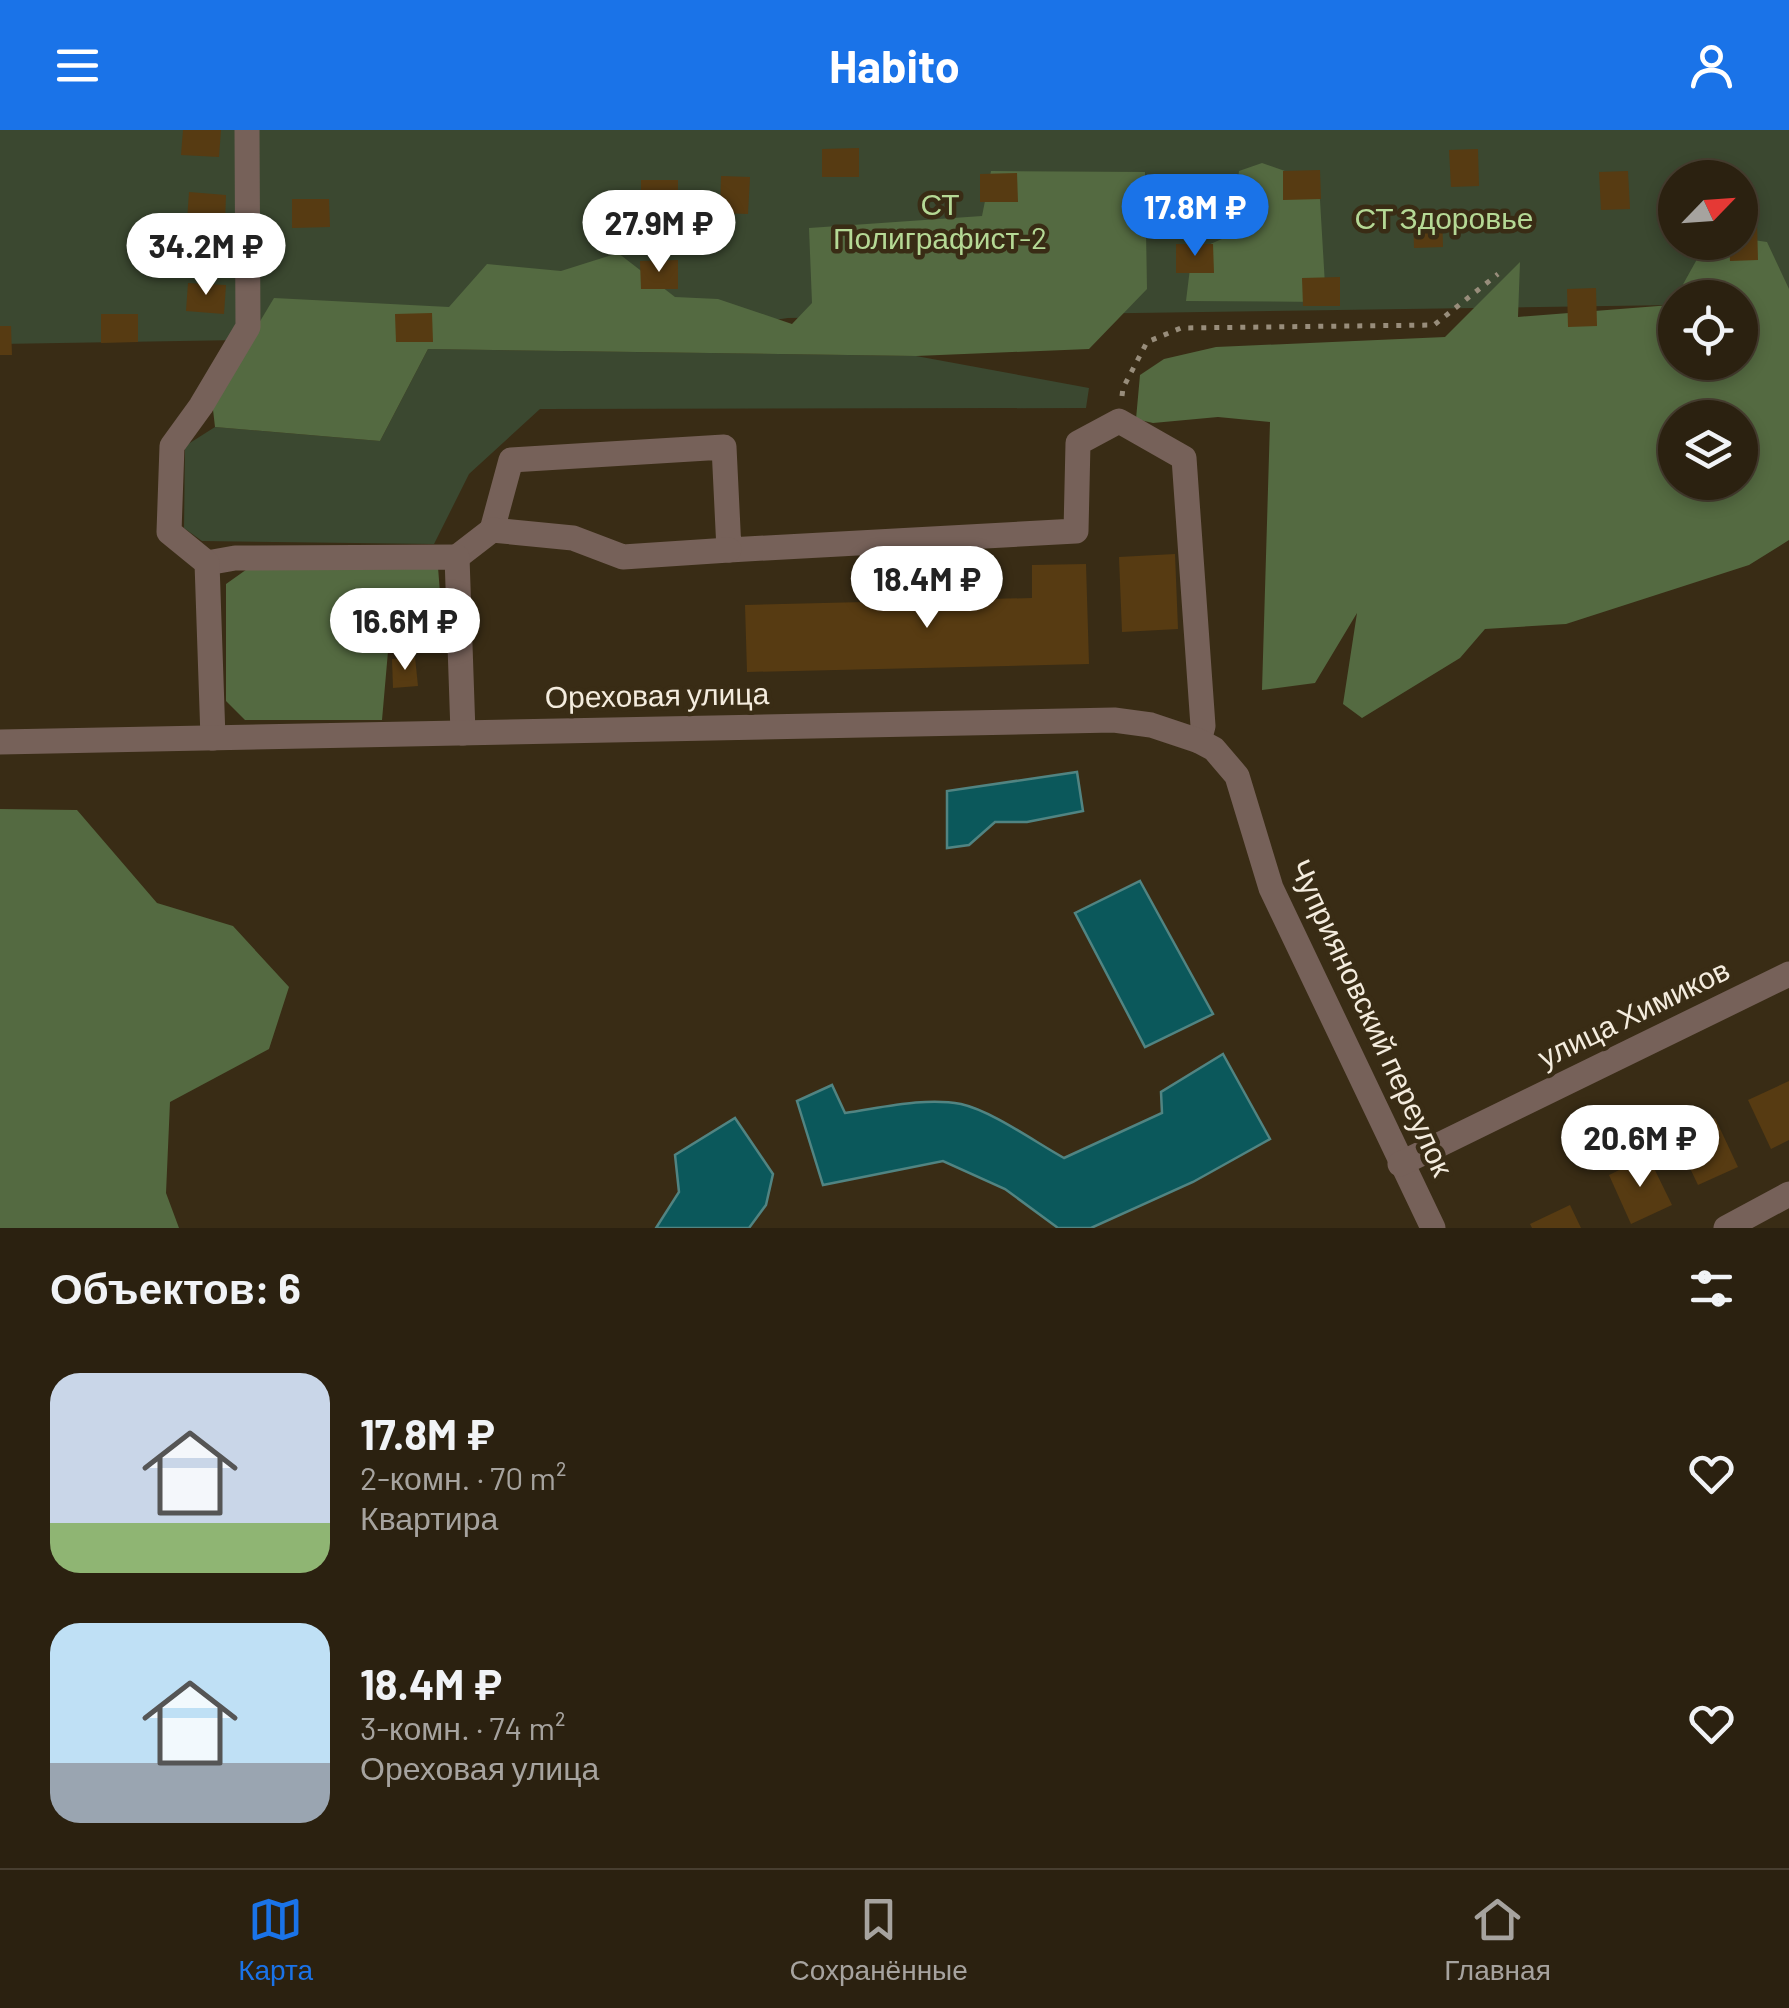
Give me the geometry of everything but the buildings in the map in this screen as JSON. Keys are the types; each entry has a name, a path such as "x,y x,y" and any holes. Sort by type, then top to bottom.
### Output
{"street":[{"path":"247,130 248,327 172,446 169,532 207,563 254,558 457,556 492,530 512,460 724,447 729,550"},
{"path":"492,530 573,538 624,557 1076,531 1078,442 1118,421 1184,458 1203,726 1199,741"},
{"path":"457,556 463,733"},
{"path":"207,563 213,738"},
{"name":"Ореховая улица","path":"0,742 1114,720 1151,724 1199,741 1214,749 1237,776"},
{"name":"Чуприяновский переулок","path":"1237,776 1270,888 1433,1228"},
{"name":"улица Химиков","path":"1400,1164 1789,974"},
{"path":"1726,1228 1789,1194"}],"path":[{"path":"1118,421 1123,388 1147,342 1182,328 1434,325 1498,274"}],"green space":[{"path":"0,130 1789,130 1789,305 1758,301 1758,280 1658,280 1658,305 788,318 681,333 0,344"},
{"path":"1262,163 1319,183 1326,302 1186,301 1192,252 1231,235 1239,171"},
{"name":"СТ Полиграфист-2","path":"991,171 1145,172 1147,289 1089,349 916,356 428,349 380,441 215,427 212,401 274,298 449,307 487,264 561,271 618,253 675,297 718,299 792,324 812,303 809,228 982,216"},
{"path":"1758,241 1767,242 1789,289 1789,540 1749,565 1566,624 1485,629 1460,658 1362,718 1343,704 1357,613 1315,683 1262,690 1270,422 1218,417 1153,423 1136,419 1140,375 1164,359 1216,347 1445,337 1520,262 1518,317 1658,306 1658,380 1758,380 1758,280 1685,280 1697,260 1758,260"},
{"path":"428,349 916,356 1089,388 1086,408 540,409 469,474 434,544 202,541 184,528 185,446 215,427 380,441"},
{"path":"250,567 438,567 443,632 389,640 382,720 245,720 226,701 226,584"},
{"path":"0,809 77,810 157,903 233,926 289,987 269,1049 170,1102 166,1193 179,1228 0,1228"}],"water":[{"path":"1077,772 1083,811 1027,822 995,822 969,845 947,848 947,791"},
{"path":"1140,881 1213,1014 1145,1047 1075,913"},
{"path":"1223,1054 1270,1139 1193,1182 1091,1228 1058,1228 1005,1189 943,1161 823,1185 797,1101 832,1085 845,1113 918,1102 961,1104 1000,1120 1064,1158 1162,1113 1161,1092"},
{"path":"735,1118 773,1174 766,1205 749,1228 656,1228 679,1192 675,1155"}],"park label":[{"name":"СТ Здоровье","path":"1444,219"}]}
